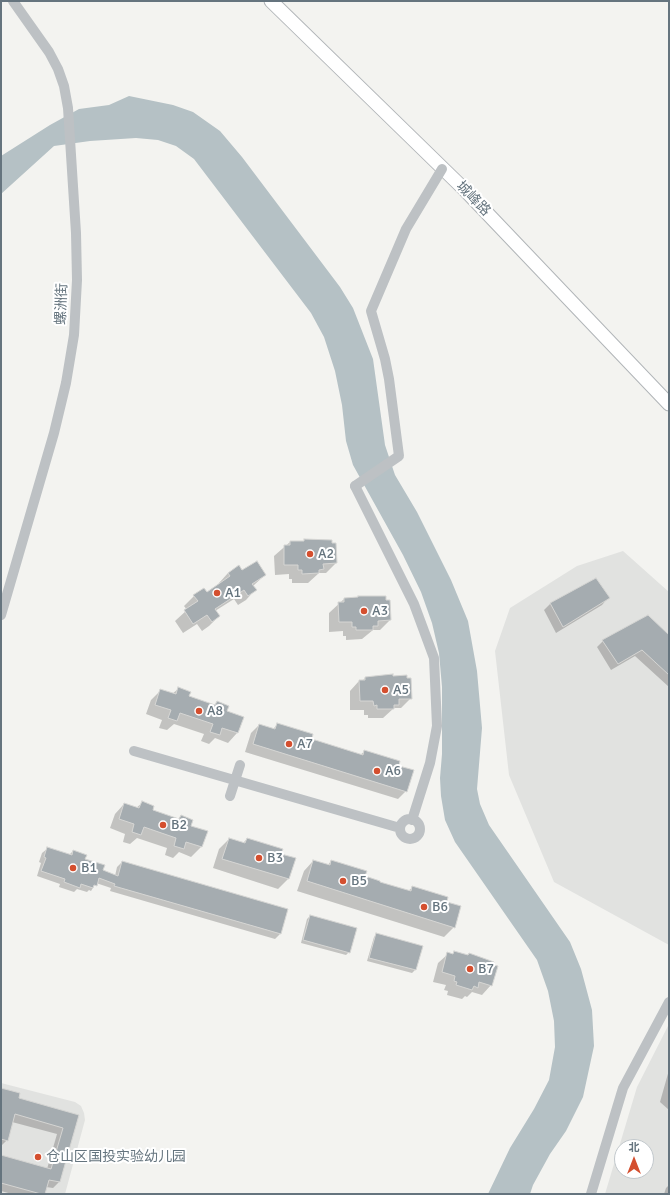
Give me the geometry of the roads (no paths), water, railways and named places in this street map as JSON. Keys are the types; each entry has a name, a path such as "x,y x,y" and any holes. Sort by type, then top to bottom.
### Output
{"main road":[{"name":"城峰路","path":"271,1 465,190 669,404"}],"street":[{"name":"螺洲街","path":"1,615 54,433 71,360 77,280 76,233 68,108 64,86 54,61 13,1"},
{"path":"412,820 430,763 437,726 434,658 414,604 355,486 399,456 389,378 371,311 406,229 442,169"},
{"path":"134,751 400,828"},
{"path":"230,796 240,765"},
{"path":"409,819 412,820 420,826 420,833 416,838 409,840 403,837 400,828 403,822 409,819"},
{"path":"590,1194 623,1088 669,1002"}],"place":[{"name":"A2","path":"310,554"},
{"name":"A1","path":"217,593"},
{"name":"A3","path":"364,611"},
{"name":"A5","path":"385,690"},
{"name":"A8","path":"199,711"},
{"name":"A7","path":"289,744"},
{"name":"A6","path":"377,771"},
{"name":"B2","path":"163,825"},
{"name":"B3","path":"259,858"},
{"name":"B1","path":"73,868"},
{"name":"B5","path":"343,881"},
{"name":"B6","path":"424,907"},
{"name":"B7","path":"470,969"},
{"name":"仓山区国投实验幼儿园","path":"38,1157"}]}
